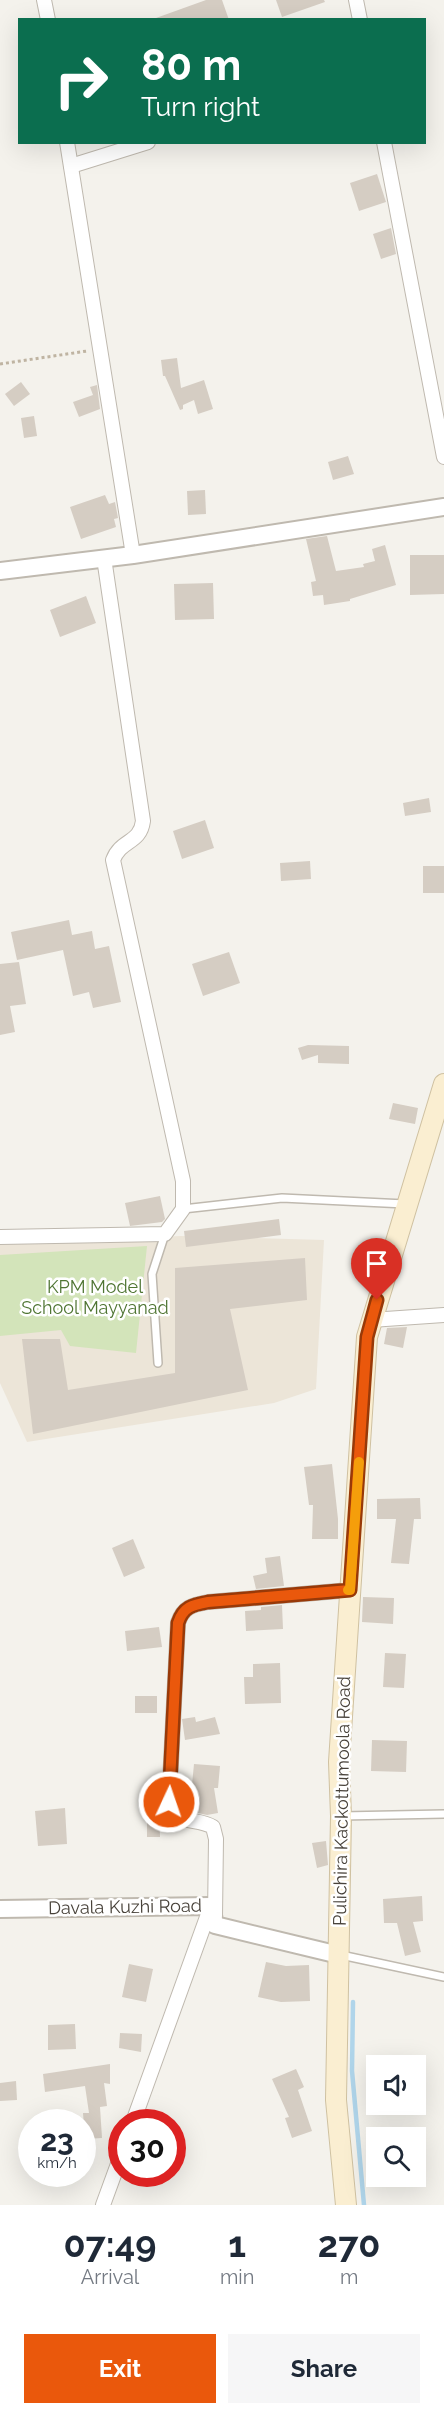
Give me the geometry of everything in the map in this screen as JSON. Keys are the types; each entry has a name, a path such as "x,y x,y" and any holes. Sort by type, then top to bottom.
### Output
{"main road":[{"name":"Pulichira Kackottumoola Road","path":"346,2205 336,2100 341,1816 339,1762 367,1337 444,1084"}],"street":[{"path":"44,0 48,18"},
{"path":"356,0 360,18"},
{"path":"67,144 133,555"},
{"path":"71,166 142,144"},
{"path":"384,144 444,457"},
{"path":"0,571 133,555 444,507"},
{"path":"0,1237 165,1234 183,1209 183,1181 113,860 118,848 142,830 143,821 104,558"},
{"path":"371,1320 444,1315"},
{"path":"215,1924 216,1839 213,1827 206,1823 180,1819 171,1813 169,1802 178,1623 182,1611 192,1605 208,1602 350,1590"},
{"path":"138,2109 211,1906"},
{"name":"Davala Kuzhi Road","path":"0,1909 211,1906 215,1924 339,1955"},
{"path":"103,2205 110,2187"}],"lane":[{"path":"183,1209 282,1198 408,1204"},
{"path":"158,1363 152,1275 165,1234"},
{"path":"341,1816 444,1814"},
{"path":"339,1955 444,1977"}],"path":[{"path":"0,364 100,350"}],"shaded area":[{"name":"KPM Model School Mayyanad","path":"181,1236 324,1240 316,1389 274,1403 27,1442 0,1383 0,1244"}],"green space":[{"name":"KPM Model School Mayyanad","path":"147,1246 136,1353 70,1346 61,1330 0,1336 0,1255"}],"building":[{"path":"206,0 222,0 228,18 156,18"},
{"path":"276,0 324,0 325,2 282,17"},
{"path":"377,174 386,202 359,211 350,183"},
{"path":"391,228 396,254 381,259 373,234"},
{"path":"177,358 181,388 204,380 213,409 198,414 194,400 183,405 183,409 180,410 163,376 161,360"},
{"path":"21,382 30,394 14,406 5,394"},
{"path":"97,385 100,409 79,417 73,402 93,395 90,387"},
{"path":"34,416 37,436 24,438 21,418"},
{"path":"348,456 354,474 333,480 328,462"},
{"path":"205,490 206,514 188,515 187,491"},
{"path":"105,495 109,504 115,502 118,518 114,519 116,527 81,539 70,507"},
{"path":"327,536 336,571 364,567 363,564 375,561 372,549 385,545 396,585 350,599 350,601 324,605 323,595 313,596 311,582 316,581 306,539"},
{"path":"410,555 444,555 444,594 410,595"},
{"path":"213,583 214,619 175,620 174,584"},
{"path":"86,596 96,623 60,637 50,610"},
{"path":"429,798 431,812 405,816 403,803"},
{"path":"205,820 214,848 182,859 173,831"},
{"path":"310,861 311,879 281,881 280,863"},
{"path":"423,866 444,866 444,893 423,893"},
{"path":"69,920 72,935 92,931 95,949 109,946 121,1002 93,1008 89,992 73,996 63,950 17,960 11,932"},
{"path":"229,952 240,983 203,996 192,964"},
{"path":"19,962 26,1004 10,1006 15,1032 0,1035 0,964"},
{"path":"308,1045 349,1046 349,1064 318,1063 318,1055 302,1060 298,1048"},
{"path":"393,1103 418,1108 415,1124 389,1119"},
{"path":"160,1196 165,1219 162,1222 130,1226 125,1203"},
{"path":"279,1219 281,1235 186,1247 184,1231"},
{"name":"KPM Model School Mayyanad","path":"305,1258 307,1300 230,1309 248,1390 33,1434 22,1339 60,1339 68,1390 175,1373 175,1268"},
{"path":"407,1327 403,1348 384,1344 387,1328"},
{"path":"332,1464 338,1539 312,1539 313,1505 309,1505 304,1467"},
{"path":"420,1498 421,1519 414,1519 409,1564 391,1563 396,1519 377,1519 377,1499"},
{"path":"133,1539 145,1568 124,1577 112,1548"},
{"path":"280,1556 284,1586 256,1589 253,1576 267,1573 265,1558"},
{"path":"363,1597 394,1598 393,1624 362,1622"},
{"path":"282,1605 283,1629 246,1631 245,1611"},
{"path":"159,1627 162,1647 127,1651 125,1631"},
{"path":"385,1653 406,1654 404,1688 383,1687"},
{"path":"280,1663 281,1703 245,1704 244,1677 253,1677 253,1664"},
{"path":"135,1696 157,1696 157,1713 135,1713"},
{"path":"195,1717 196,1722 215,1717 220,1734 185,1740 182,1719"},
{"path":"372,1740 407,1741 406,1772 371,1771"},
{"path":"194,1764 220,1766 218,1788 214,1788 218,1813 207,1815 190,1811 187,1796 191,1795"},
{"path":"65,1808 67,1844 38,1846 35,1811"},
{"path":"147,1811 159,1811 160,1837 147,1837"},
{"path":"326,1841 328,1865 317,1868 312,1843"},
{"path":"422,1896 423,1921 413,1922 421,1952 405,1956 397,1923 384,1923 383,1899"},
{"path":"266,1962 286,1966 309,1965 310,2001 281,2002 258,1997"},
{"path":"129,1964 153,1969 146,2002 122,1997"},
{"path":"75,2024 76,2049 48,2050 48,2025"},
{"path":"120,2033 142,2034 141,2052 119,2048"},
{"path":"110,2064 110,2084 104,2083 107,2106 100,2107 102,2138 96,2138 96,2109 88,2109 85,2086 45,2092 43,2074"},
{"path":"296,2069 304,2087 298,2090 312,2131 292,2138 285,2118 289,2117 272,2079"},
{"path":"16,2081 17,2100 0,2101 0,2083"}],"waterway":[{"path":"353,2002 352,2071 364,2205"}],"slow traffic":[{"path":"348,1590 350,1590 359,1462"}],"route":[{"path":"169,1802 178,1623 182,1611 192,1605 208,1602 350,1590 367,1337 377,1300"}]}
